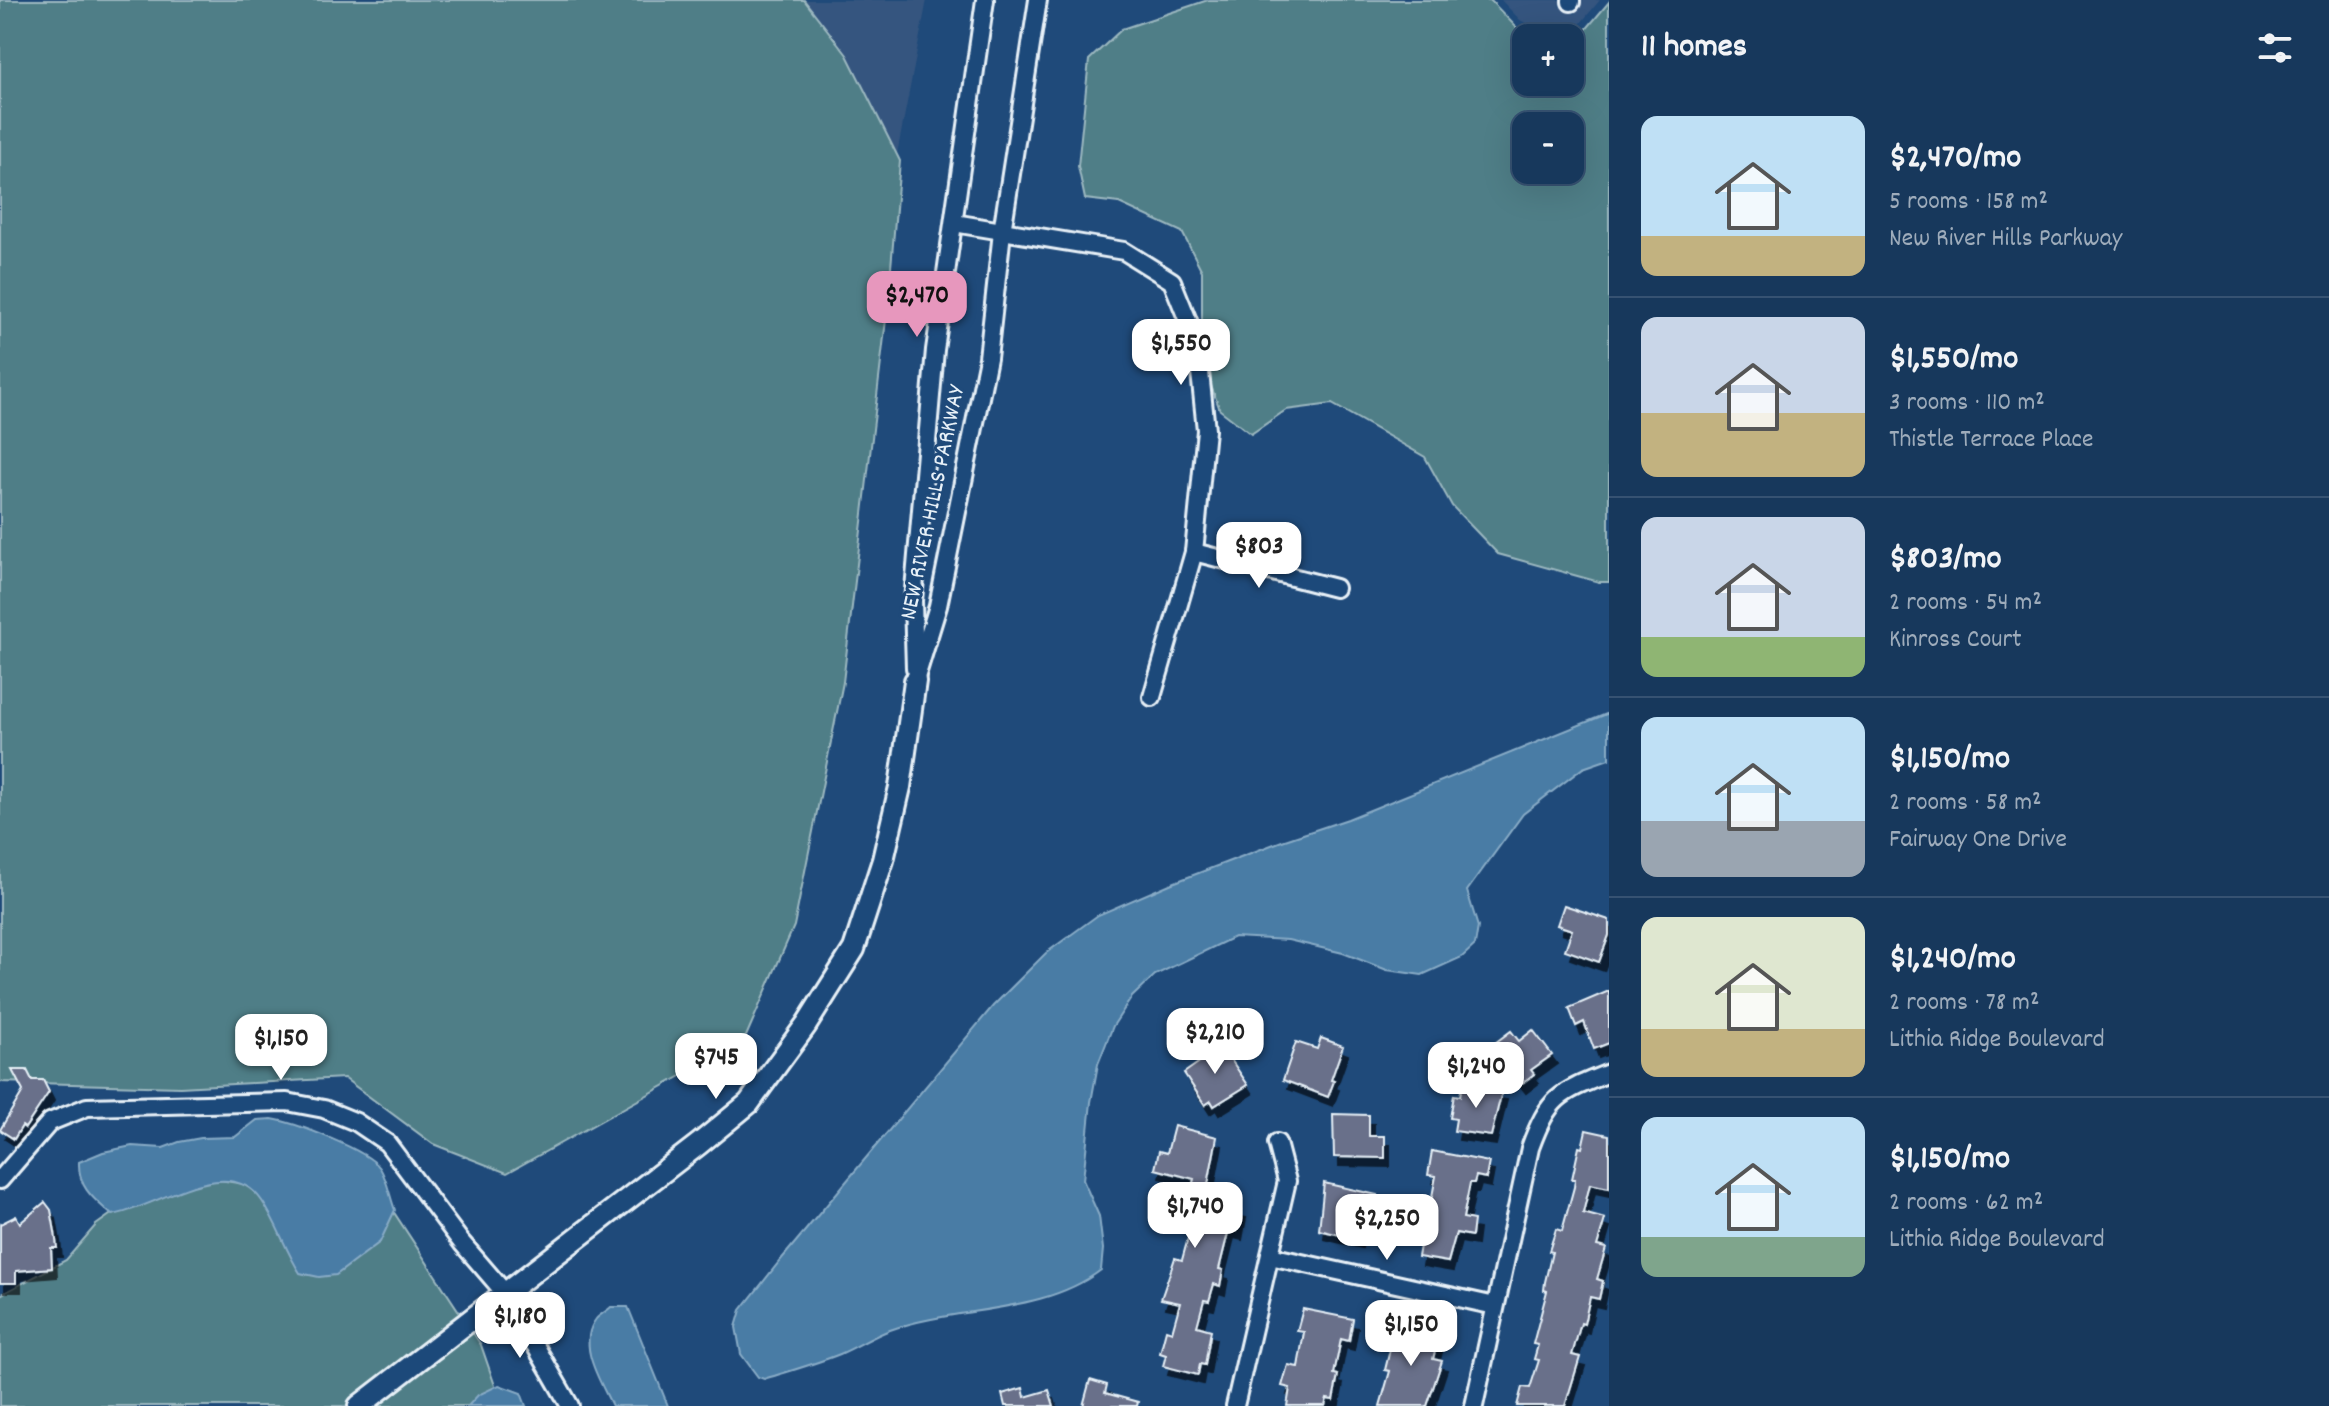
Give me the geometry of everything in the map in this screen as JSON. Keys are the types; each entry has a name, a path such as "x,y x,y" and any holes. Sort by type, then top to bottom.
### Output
{"street":[{"name":"NEW RIVER HILLS PARKWAY","path":"915,681 913,601 935,350 985,0"},
{"name":"NEW RIVER HILLS PARKWAY","path":"359,1406 749,1103 806,1025 854,949 883,860 900,787 915,681 938,606 988,358 1002,232 1038,0"},
{"path":"954,223 1124,251 1172,281 1197,343 1206,430 1194,552 1152,697"},
{"path":"1194,552 1335,588"},
{"path":"1474,1406 1530,1148 1542,1115 1565,1091 1609,1073"},
{"path":"0,1180 50,1122 87,1107 287,1102 324,1109 356,1122 387,1143 462,1243 505,1293 570,1406"},
{"path":"1235,1406 1287,1181 1277,1143"},
{"path":"1270,1256 1495,1306"}],"shaded area":[{"path":"804,0 927,0 897,154 847,55"},
{"path":"1501,0 1561,0 1559,6 1575,14 1581,0 1600,0 1580,24 1528,24"},
{"path":"1609,713 1609,759 1583,768 1523,814 1467,891 1478,927 1475,945 1462,957 1422,975 1387,970 1343,953 1288,940 1234,937 1155,975 1132,997 1113,1026 1098,1064 1091,1102 1083,1180 1099,1216 1103,1249 1101,1270 1078,1285 1053,1295 916,1322 884,1332 821,1361 764,1379 758,1377 741,1354 736,1327 741,1310 993,1006 1046,953 1098,915 1170,884 1348,819"},
{"path":"272,1119 346,1145 373,1161 385,1177 395,1210 380,1242 336,1275 319,1277 300,1273 268,1210 248,1187 230,1181 211,1182 112,1215 88,1192 81,1179 79,1162 103,1152 132,1146 163,1148 201,1138 235,1137 257,1120"},
{"path":"611,1307 628,1307 668,1406 612,1406 589,1352 590,1329 596,1319"},
{"path":"499,1385 521,1393 526,1406 468,1406 478,1395"}],"green space":[{"path":"0,0 804,0 847,55 900,161 888,303 843,682 794,926 744,1041 507,1173 433,1144 344,1078 180,1087 0,1082"},
{"path":"1208,0 1490,0 1513,24 1512,96 1584,96 1584,32 1609,2 1609,582 1599,582 1498,554 1452,506 1425,457 1332,404 1286,410 1251,434 1220,410 1202,361 1202,271 1182,232 1119,203 1085,199 1078,166 1089,60 1122,29"},
{"path":"189,1175 391,1208 481,1345 502,1406 0,1406 0,1295 66,1260 96,1225 138,1195"}],"building":[{"path":"1564,905 1609,920 1609,935 1599,962 1565,950 1572,930 1557,925"},
{"path":"1609,991 1609,1043 1594,1049 1584,1022 1576,1026 1569,1008"},
{"path":"1533,1030 1552,1055 1531,1070 1534,1074 1521,1084 1491,1046 1511,1031 1519,1041"},
{"path":"1321,1038 1343,1046 1328,1097 1283,1080 1296,1042 1317,1049"},
{"path":"1219,1042 1248,1085 1214,1106 1211,1101 1205,1105 1184,1073 1201,1061 1198,1056"},
{"path":"12,1070 27,1070 32,1080 43,1080 49,1092 14,1139 0,1130 23,1091"},
{"path":"1462,1085 1502,1091 1491,1136 1454,1131 1456,1119 1450,1118 1454,1095 1460,1096"},
{"path":"1333,1114 1369,1115 1369,1136 1385,1136 1385,1158 1334,1157"},
{"path":"1174,1126 1217,1137 1205,1200 1241,1209 1237,1231 1229,1229 1219,1269 1223,1270 1220,1286 1214,1284 1209,1301 1204,1300 1197,1326 1211,1330 1205,1365 1200,1364 1198,1375 1163,1366 1166,1355 1160,1353 1166,1330 1172,1332 1180,1303 1161,1299 1175,1258 1182,1260 1194,1216 1185,1214 1194,1179 1155,1169 1159,1151 1167,1153"},
{"path":"1586,1130 1609,1135 1609,1188 1590,1184 1583,1213 1605,1219 1597,1246 1606,1248 1597,1279 1603,1281 1599,1299 1590,1297 1584,1324 1581,1323 1572,1355 1580,1357 1565,1406 1517,1406 1522,1387 1530,1388 1539,1360 1534,1359 1538,1345 1533,1344 1547,1291 1544,1290 1545,1282 1552,1252 1549,1251 1556,1229 1562,1231 1574,1187 1575,1179 1572,1179 1579,1147 1582,1148"},
{"path":"1432,1151 1489,1162 1486,1178 1476,1176 1474,1183 1470,1183 1463,1218 1474,1220 1472,1236 1456,1233 1448,1262 1418,1257 1436,1176 1428,1175"},
{"path":"1324,1183 1377,1195 1372,1216 1363,1214 1357,1239 1319,1230"},
{"path":"45,1202 51,1210 57,1248 51,1248 52,1268 16,1271 16,1283 0,1283 0,1224 16,1216 20,1223"},
{"path":"1303,1309 1353,1319 1349,1341 1341,1339 1333,1400 1327,1399 1325,1406 1287,1406 1290,1388 1282,1386 1288,1365 1298,1367 1304,1332 1297,1331"},
{"path":"1396,1325 1439,1335 1433,1359 1442,1361 1427,1406 1380,1406 1390,1371 1385,1370"},
{"path":"1090,1380 1107,1385 1105,1393 1138,1402 1137,1406 1083,1406"},
{"path":"1023,1388 1025,1397 1049,1390 1054,1406 1005,1406 1002,1394"}]}
